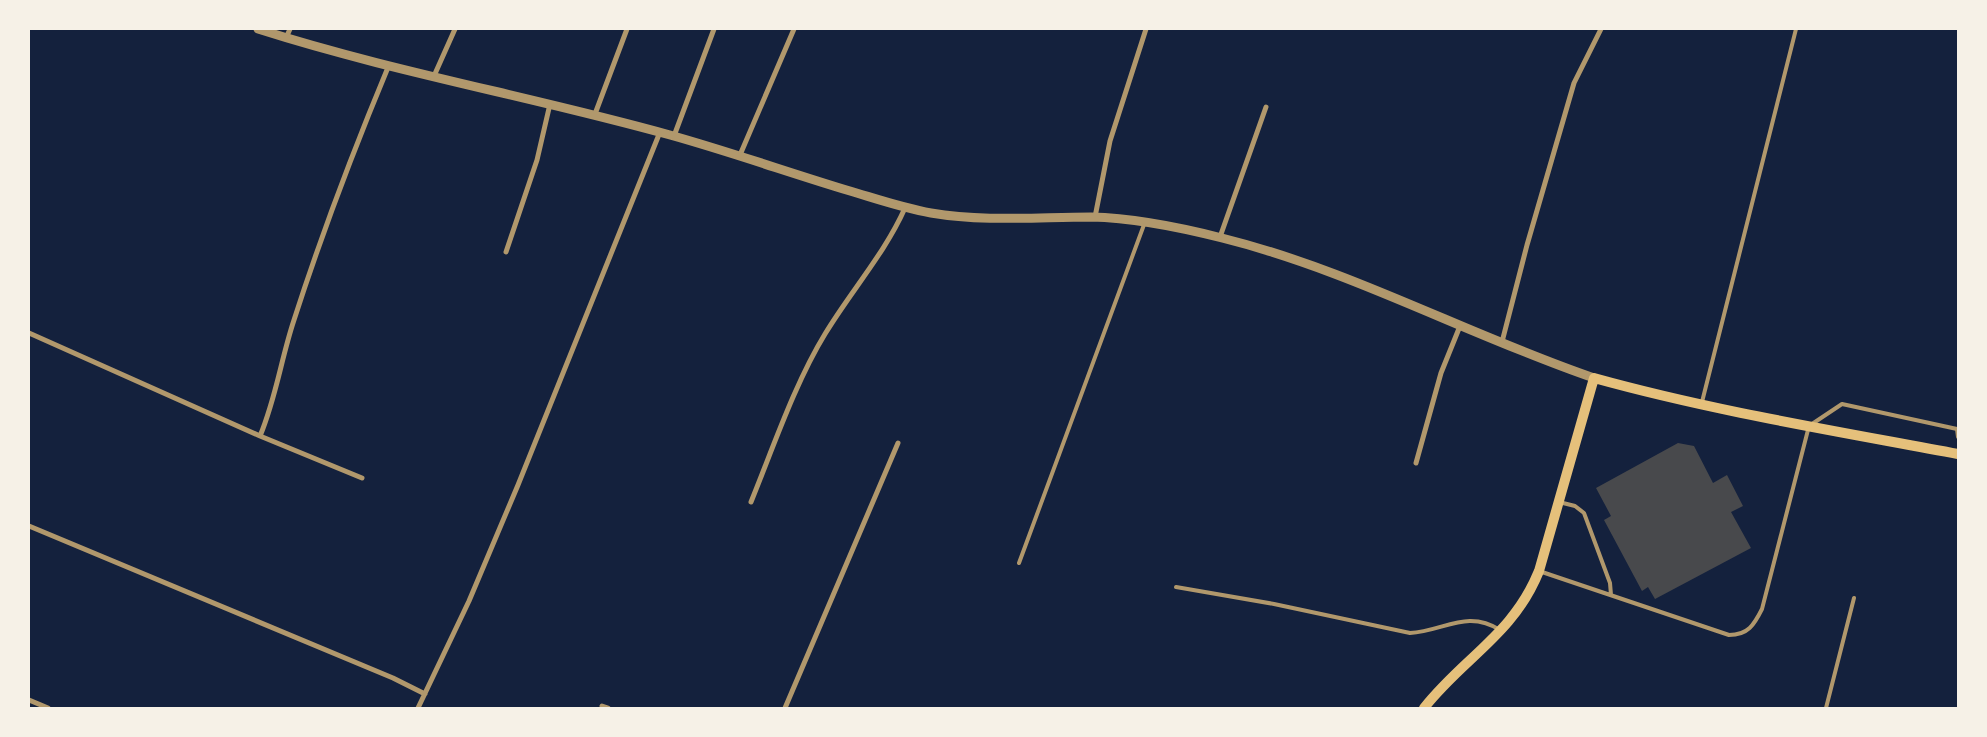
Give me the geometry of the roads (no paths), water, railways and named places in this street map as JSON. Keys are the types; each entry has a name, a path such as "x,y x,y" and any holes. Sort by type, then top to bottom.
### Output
{"main road":[{"path":"1424,708 1451,678 1502,632 1531,590 1539,570 1594,378 1702,404 1958,454"}],"street":[{"path":"258,29 434,76 595,114 740,156 905,208 959,216 1095,218 1145,222 1220,237 1289,256 1366,285 1551,364 1594,378"},
{"path":"286,38 290,29"},
{"path":"434,76 455,29"},
{"path":"595,114 627,29"},
{"path":"674,136 714,29"},
{"path":"740,156 794,29"},
{"path":"1095,218 1110,142 1146,29"},
{"path":"1502,342 1527,245 1574,83 1601,29"},
{"path":"260,436 273,400 293,323 327,218 389,64"},
{"path":"506,252 537,160 550,104"},
{"path":"1220,237 1266,107"},
{"path":"418,708 469,601 507,512 660,132"},
{"path":"751,502 812,357 825,333 888,241 905,208"},
{"path":"1416,463 1441,373 1460,326"},
{"path":"29,333 260,436 362,478"},
{"path":"785,708 898,443"},
{"path":"29,526 393,678 425,694"},
{"path":"29,700 48,708"},
{"path":"602,706 608,708"}],"lane":[{"path":"1702,404 1796,29"},
{"path":"1019,563 1145,222"},
{"path":"1539,570 1729,635 1740,635 1747,631 1762,609 1809,426 1842,404 1957,429 1958,437"},
{"path":"1559,502 1575,506 1584,513 1610,583 1610,595"},
{"path":"1176,587 1274,604 1410,634 1422,633 1455,622 1473,620 1490,624 1502,632"},
{"path":"1826,708 1854,598"}]}
